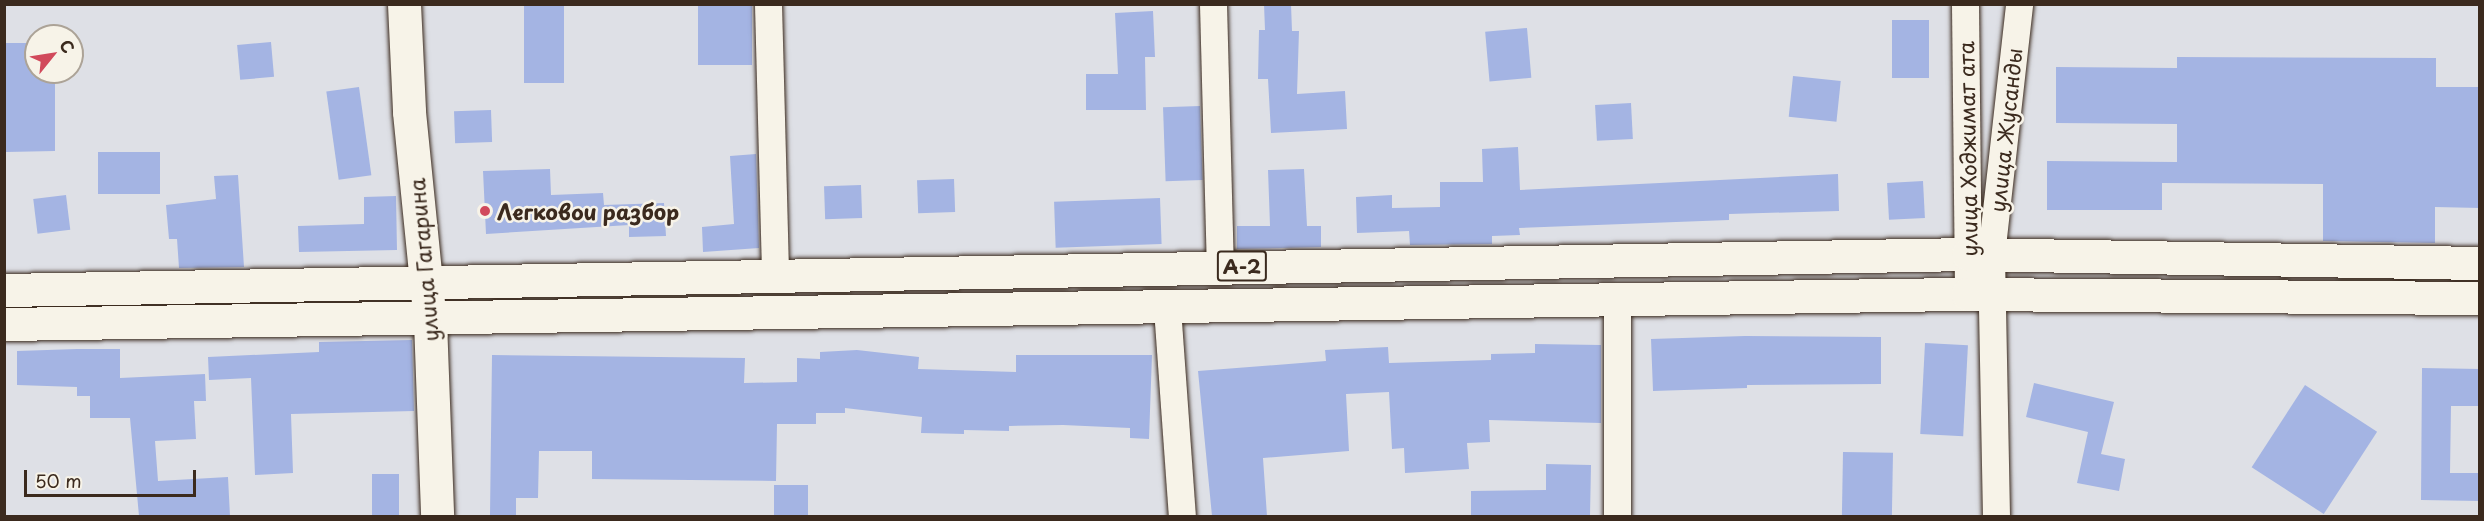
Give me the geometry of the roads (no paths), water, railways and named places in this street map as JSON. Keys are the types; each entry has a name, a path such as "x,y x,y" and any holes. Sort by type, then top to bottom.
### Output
{"main road":[{"name":"улица Гагарина","path":"404,4 430,321 437,516"},
{"name":"A-2","path":"4,290 425,280 1980,254 2480,262"},
{"name":"A-2","path":"4,324 430,321 1979,294 2480,298"}],"street":[{"path":"768,4 775,274"},
{"path":"1213,4 1220,267"},
{"name":"улица Ходжимат ата","path":"1965,4 1980,254 1979,294 1996,516"},
{"name":"улица Жусанды","path":"1980,254 2019,4"},
{"path":"1617,300 1617,516"},
{"path":"1167,308 1182,516"}],"place":[{"name":"Легковои разбор","path":"485,211"}]}
